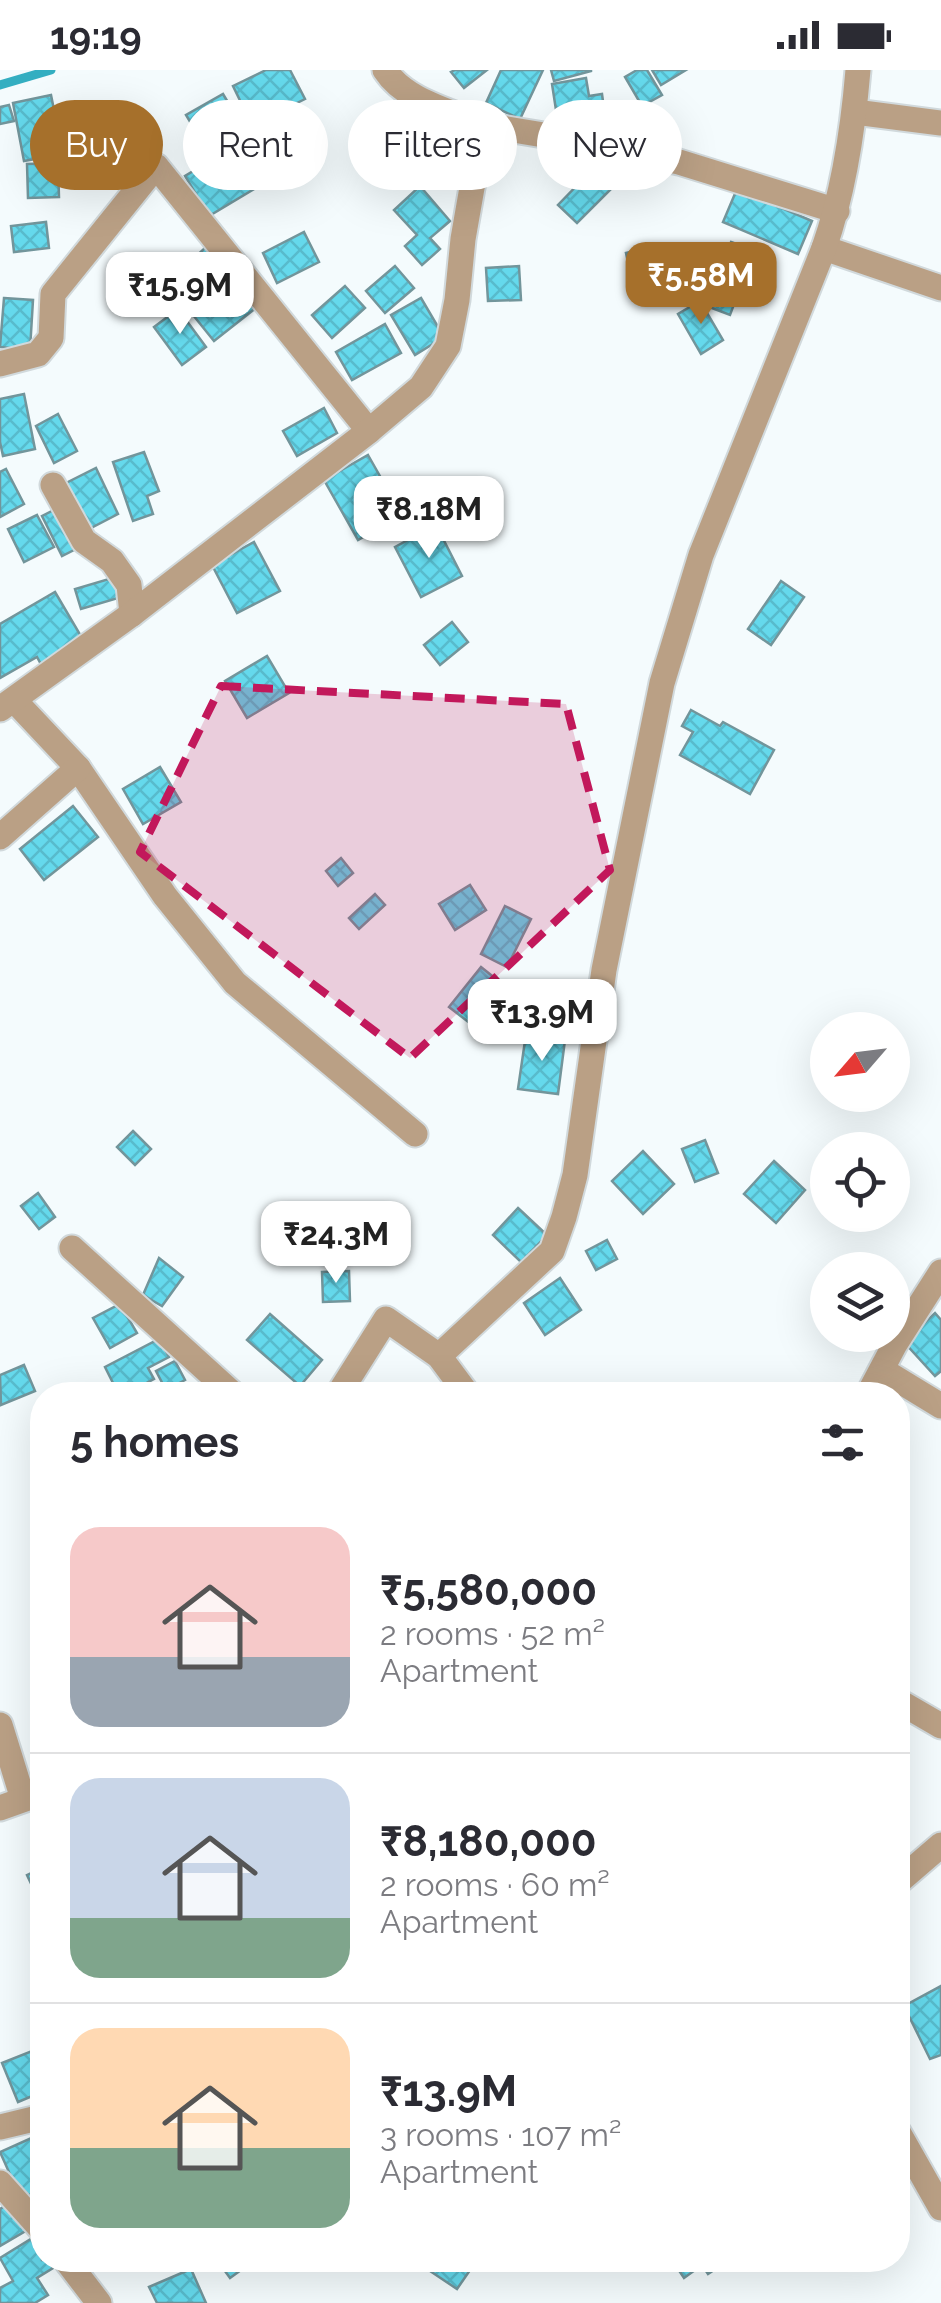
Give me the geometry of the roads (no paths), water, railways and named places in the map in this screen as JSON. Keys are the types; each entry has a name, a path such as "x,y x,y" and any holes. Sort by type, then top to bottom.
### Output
{"street":[{"path":"385,70 409,94 423,100"},
{"path":"439,1356 552,1251 564,1217 575,1175 604,970 662,683 701,556 837,211 855,112 858,70"},
{"path":"855,112 941,123"},
{"path":"517,131 679,162 837,211"},
{"path":"0,364 38,354 51,338 52,294 156,166 369,431"},
{"path":"416,1134 235,982 165,896 78,768 7,704 132,614 420,387 448,346 472,190"},
{"path":"824,248 941,288"},
{"path":"53,484 84,541 112,561 129,585 132,614"},
{"path":"0,837 78,768"},
{"path":"72,1248 220,1382"},
{"path":"875,1382 941,1272"},
{"path":"346,1382 386,1319 439,1356 458,1382"},
{"path":"882,1370 902,1382"},
{"path":"910,1387 941,1406"},
{"path":"910,1708 941,1726"},
{"path":"0,1724 22,1800"},
{"path":"910,1872 941,1845"},
{"path":"0,2127 30,2119"},
{"path":"910,2153 941,2208"},
{"path":"0,2183 30,2217"},
{"path":"75,2272 98,2303"}],"waterway":[{"path":"0,85 51,70"}]}
